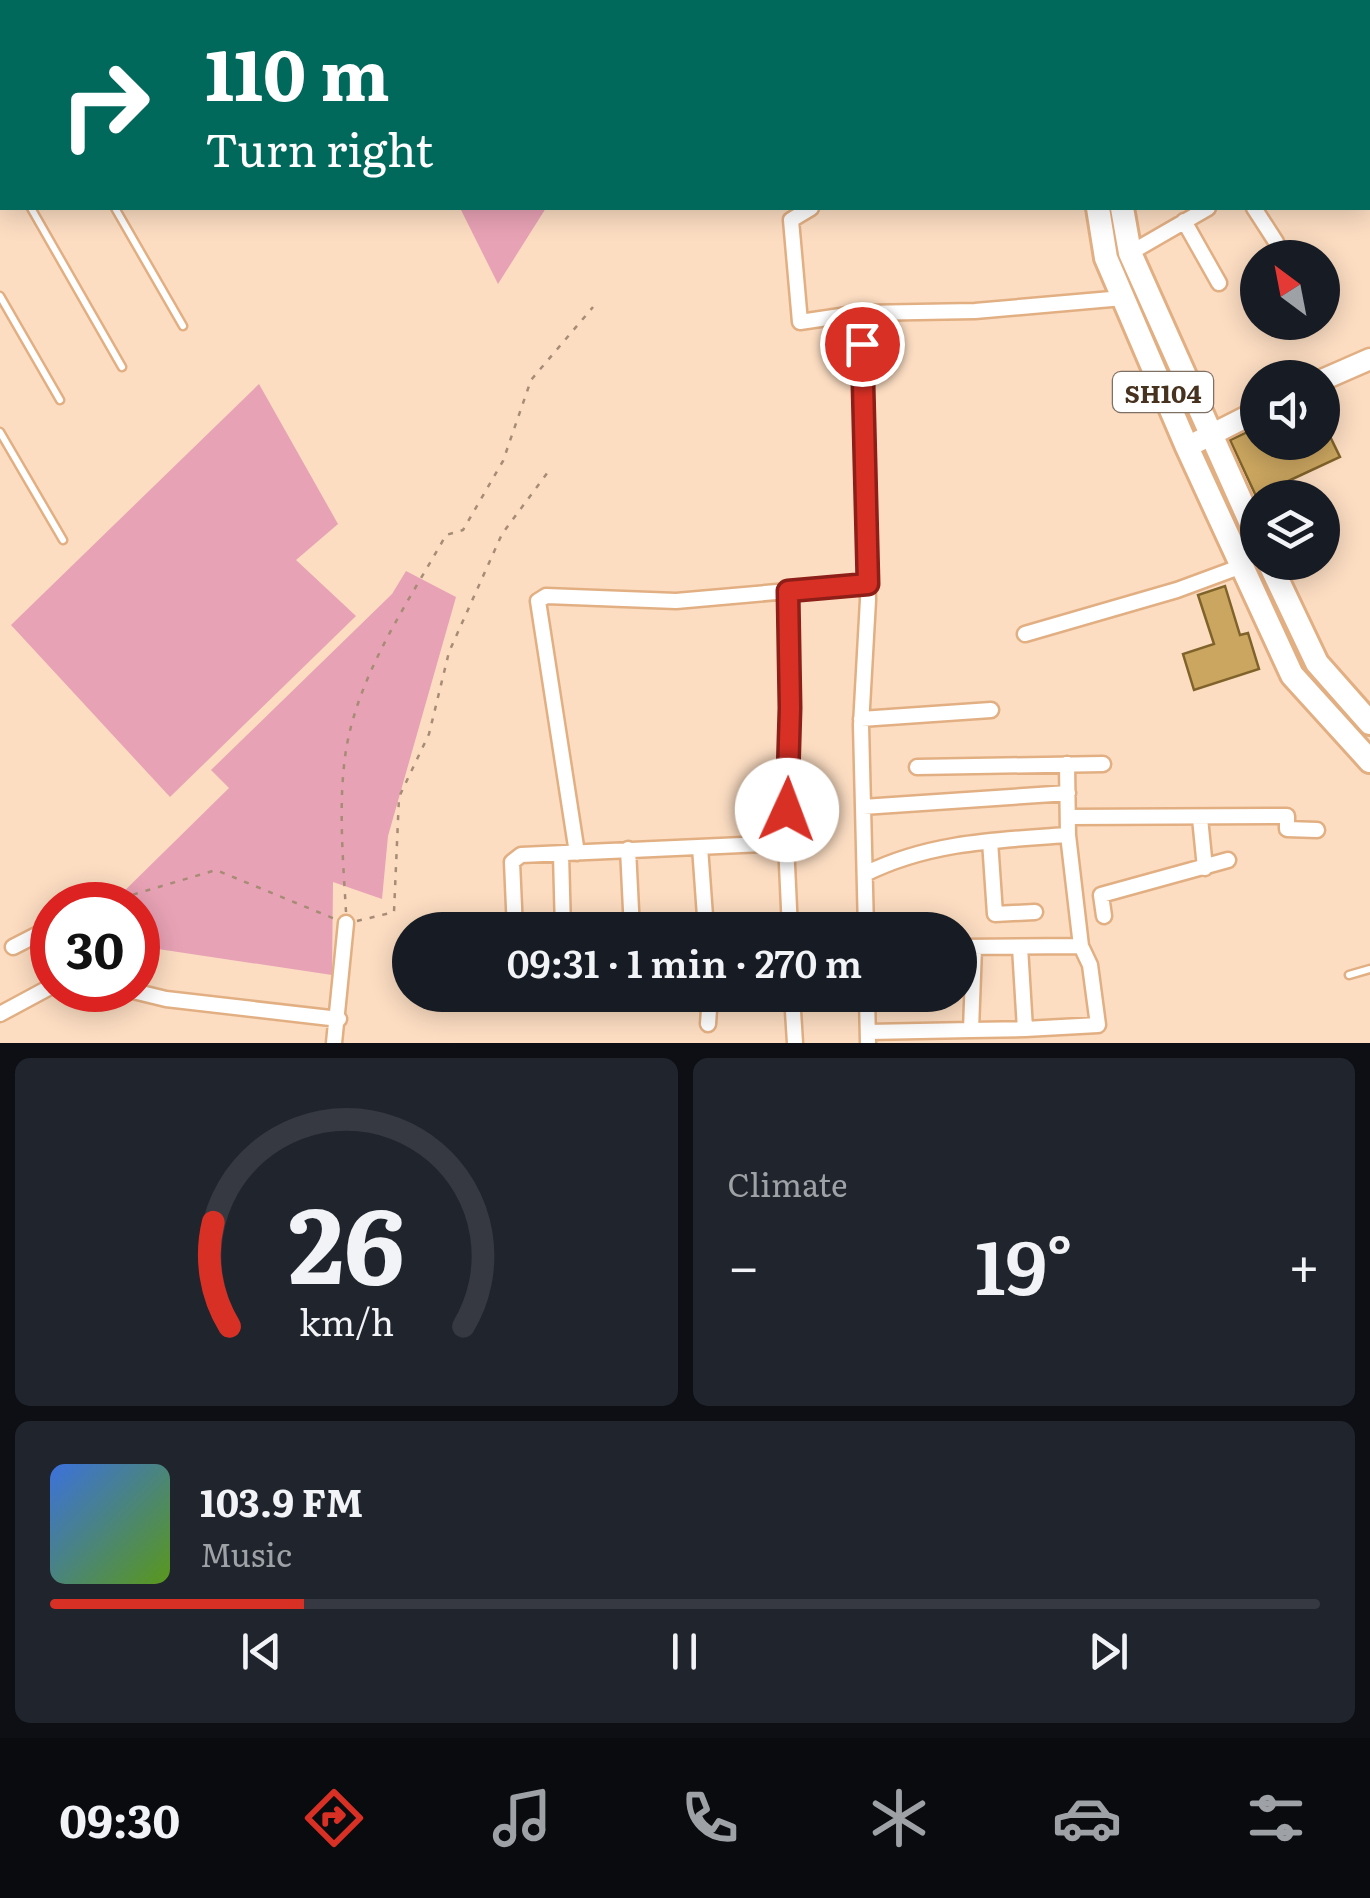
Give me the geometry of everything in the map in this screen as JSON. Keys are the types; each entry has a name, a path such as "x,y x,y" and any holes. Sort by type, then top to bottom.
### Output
{"main road":[{"name":"SH104","path":"1098,210 1106,258 1123,298 1198,442 1240,510"},
{"name":"SH104","path":"1122,210 1130,253 1240,560"},
{"name":"SH104","path":"1248,580 1292,675 1370,761"},
{"path":"1278,580 1317,663 1370,722"}],"street":[{"path":"808,210 790,220 800,322 861,314 1123,298"},
{"path":"1130,253 1204,210"},
{"path":"1255,210 1275,240"},
{"path":"1184,221 1219,283"},
{"path":"861,314 868,584 862,719 865,912"},
{"path":"1340,372 1370,359"},
{"path":"1198,442 1240,420"},
{"path":"1025,634 1177,590 1240,567"},
{"path":"564,912 569,854 538,601 546,596 676,601 868,584"},
{"path":"788,591 789,912"},
{"path":"862,719 991,710"},
{"path":"867,1012 868,1038 1098,1024 1090,965 1082,946 1068,835 1067,764"},
{"path":"917,767 1102,764"},
{"path":"863,807 1068,793"},
{"path":"1068,817 1288,816 1281,829 1317,830"},
{"path":"1200,818 1205,868"},
{"path":"864,874 897,858 990,841 1068,835"},
{"path":"990,841 996,914 1035,912"},
{"path":"515,912 512,862 521,855 786,843"},
{"path":"700,846 705,912"},
{"path":"628,849 631,912"},
{"path":"1104,916 1102,895 1228,860"},
{"path":"334,1043 346,923"},
{"path":"13,947 30,938"},
{"path":"977,947 1082,946"},
{"path":"1020,947 1025,1029"},
{"path":"0,1014 30,998"},
{"path":"160,998 338,1019"},
{"path":"708,1024 709,1012"},
{"path":"793,1012 794,1043"},
{"path":"970,1012 971,1030"}],"lane":[{"path":"31,210 122,367"},
{"path":"116,210 183,326"},
{"path":"0,296 60,400"},
{"path":"0,432 63,540"},
{"path":"1349,975 1370,969"}],"path":[{"path":"346,923 342,840 346,750 373,663 446,535 463,530 503,461 531,380 593,307"},
{"path":"160,887 216,870 346,923 394,912 399,797 430,734 450,652 472,596 502,534 548,472"}],"shaded area":[{"path":"461,210 545,210 498,284"},
{"path":"259,384 338,524 296,560 356,616 170,797 11,625"},
{"path":"406,571 456,597 388,836 382,899 333,882 332,975 160,949 160,882 133,882 229,788 211,770 392,594"}],"building":[{"path":"1240,435 1240,460 1334,460 1290,480 1249,480 1230,440"},
{"path":"1225,586 1240,635 1248,633 1259,669 1194,690 1183,654 1214,644 1198,595"}],"route":[{"path":"787,810 788,591 868,584 862,344"}]}
